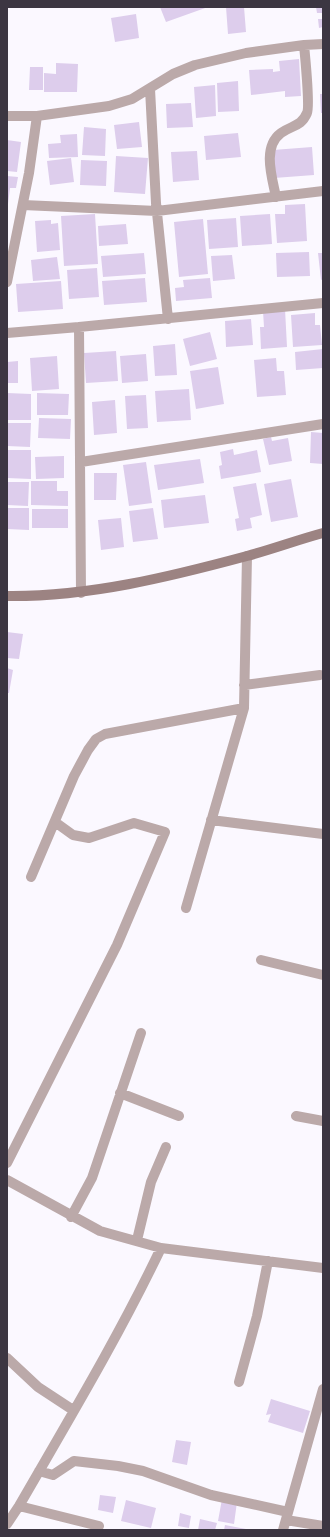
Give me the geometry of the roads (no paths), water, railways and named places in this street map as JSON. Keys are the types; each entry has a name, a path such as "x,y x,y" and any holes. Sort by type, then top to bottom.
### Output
{"main road":[{"path":"7,596 38,597 81,593 247,556 323,533"}],"street":[{"path":"7,116 37,116 109,106 132,100 172,74 195,65 246,53 304,45 323,44"},
{"path":"276,197 270,162 272,144 282,133 298,126 308,112 304,45"},
{"path":"150,89 157,211 168,319"},
{"path":"7,282 34,146 37,116"},
{"path":"23,205 157,211 323,191"},
{"path":"7,334 323,304"},
{"path":"79,327 81,593"},
{"path":"81,462 323,424"},
{"path":"186,908 244,708 247,556"},
{"path":"244,685 320,675"},
{"path":"31,877 74,776 88,750 96,739 105,734 244,708"},
{"path":"211,820 323,834"},
{"path":"7,1163 117,945 165,832 134,823 89,838 73,835 55,822"},
{"path":"261,960 323,975"},
{"path":"72,1216 92,1178 141,1033"},
{"path":"120,1093 179,1116"},
{"path":"296,1116 323,1120"},
{"path":"137,1240 151,1182 166,1146"},
{"path":"7,1180 100,1231 137,1240 161,1248 323,1268"},
{"path":"7,1524 40,1471 138,1295 161,1248"},
{"path":"239,1382 257,1316 268,1261"},
{"path":"7,1358 38,1387 73,1410"},
{"path":"286,1521 322,1395"},
{"path":"40,1471 53,1475 74,1461 118,1466 143,1471 286,1521 323,1526"},
{"path":"19,1506 99,1526"}]}
